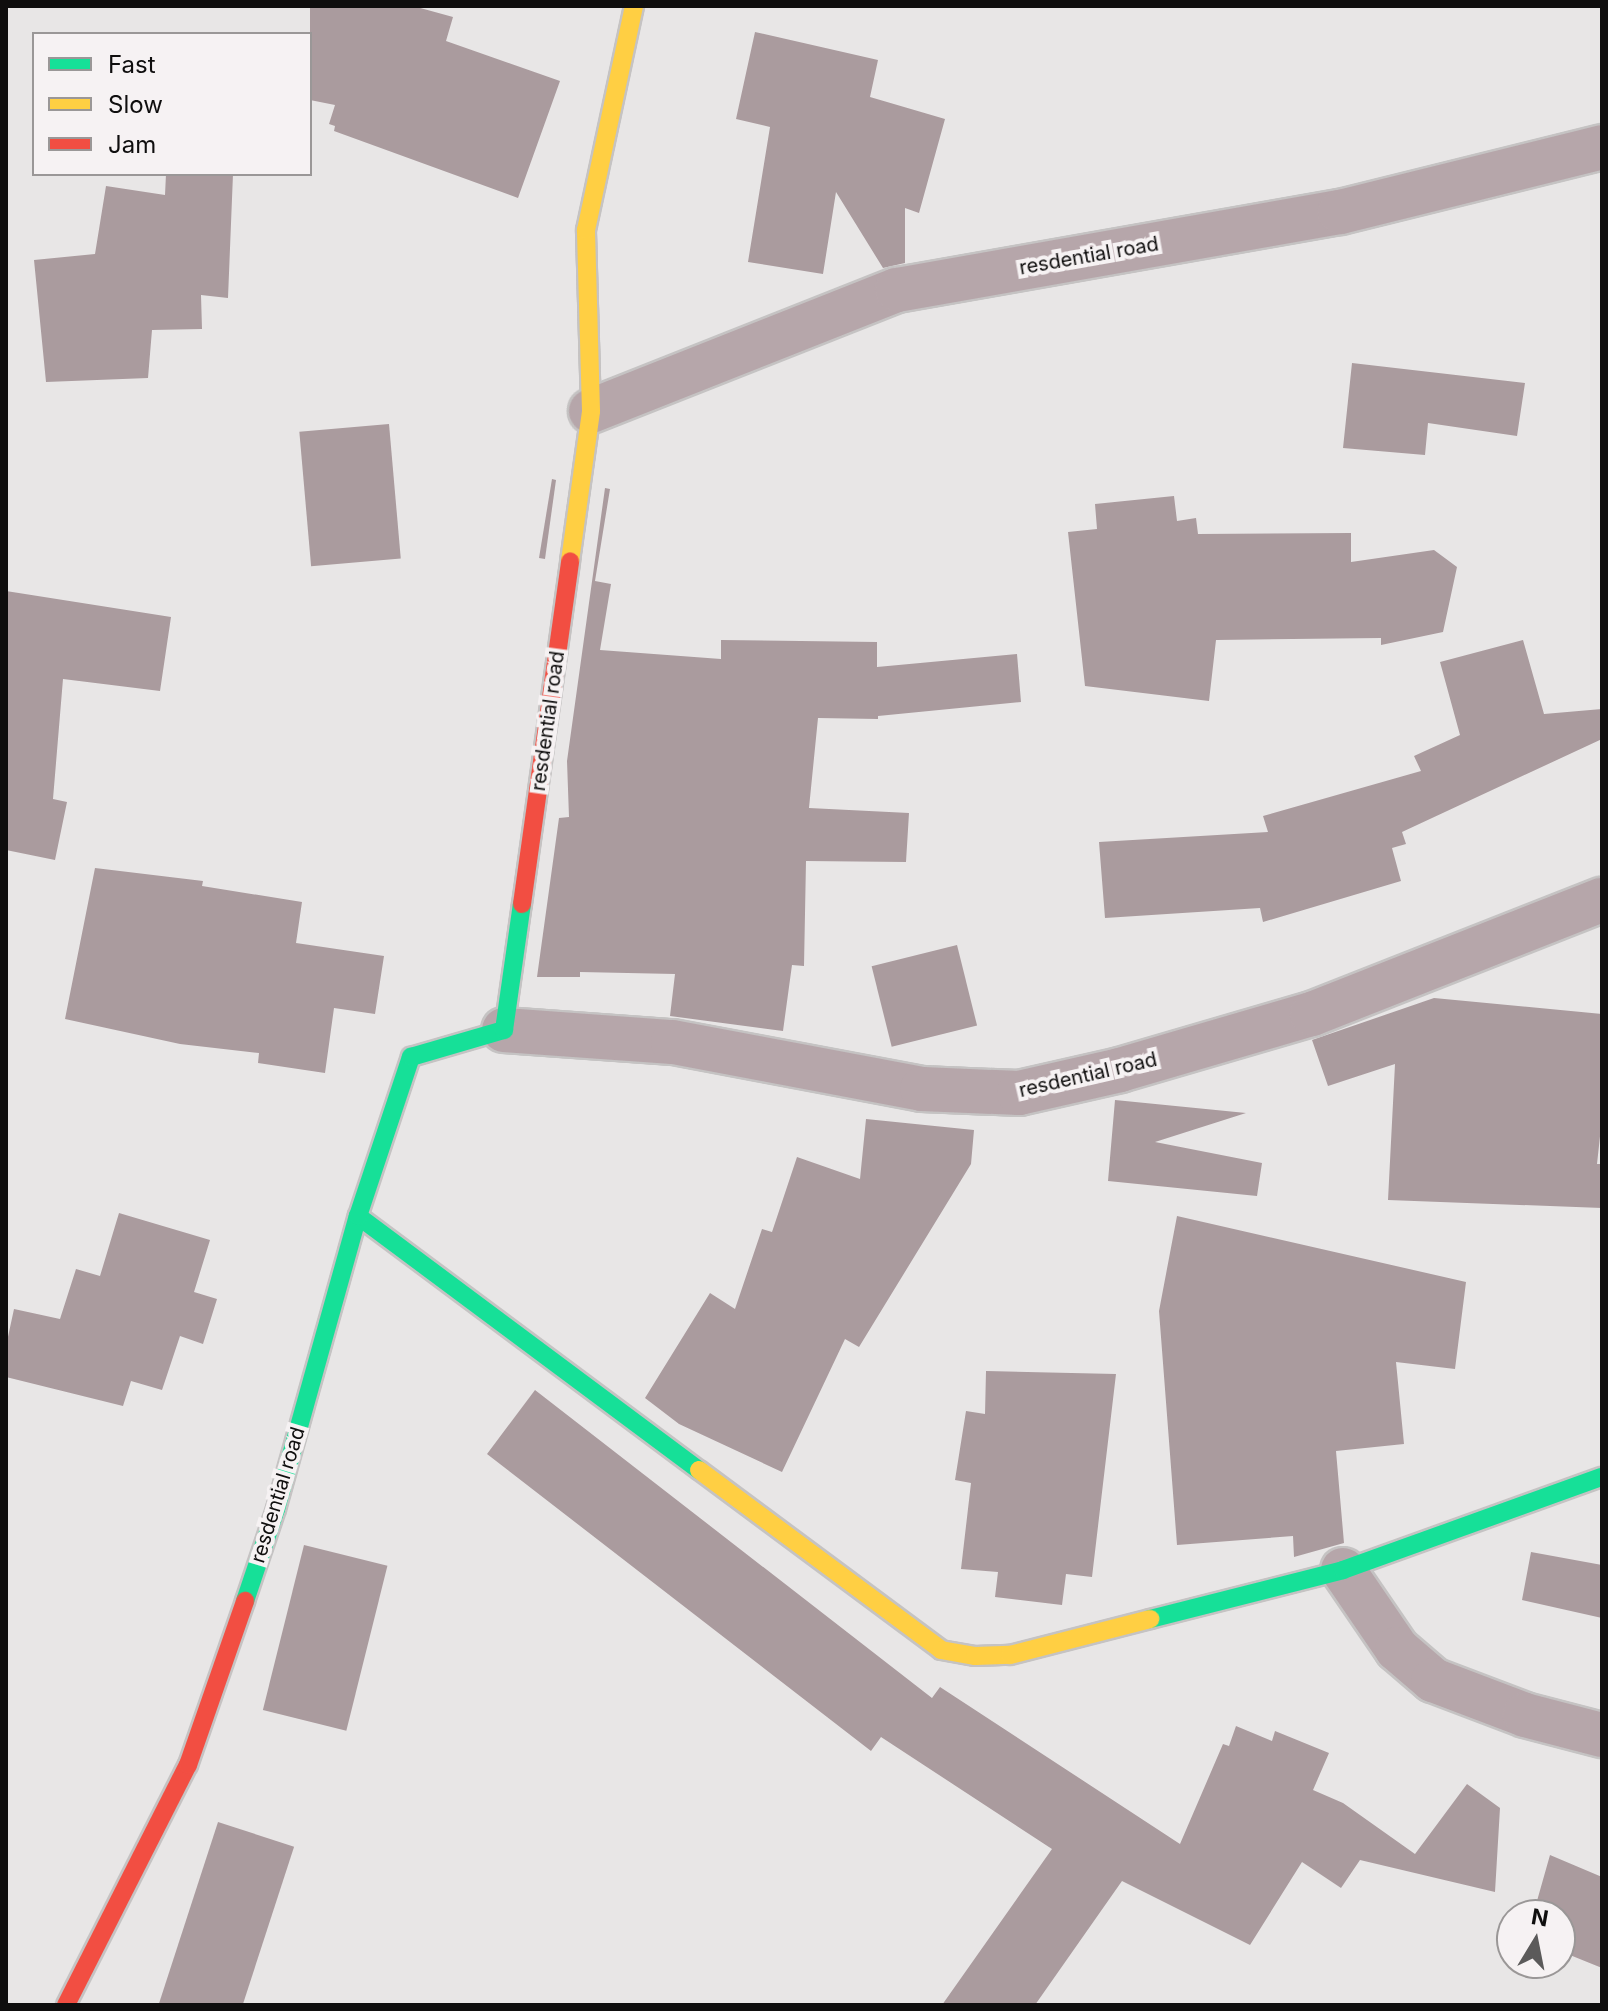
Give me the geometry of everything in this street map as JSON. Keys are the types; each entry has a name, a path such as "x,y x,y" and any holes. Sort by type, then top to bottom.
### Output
{"street":[{"name":"resdential road","path":"504,1030 591,411 586,230 634,6"},
{"name":"resdential road","path":"591,411 897,290 1340,212 1602,147"},
{"name":"resdential road","path":"66,2005 188,1765 276,1509 358,1216 411,1057 504,1030 673,1042 922,1089 1019,1093 1120,1070 1312,1014 1602,900"},
{"path":"358,1216 941,1650 975,1656 1010,1655 1343,1570 1602,1477"},
{"path":"1343,1570 1397,1649 1433,1680 1525,1715 1602,1735"}],"building":[{"path":"310,6 413,6 453,17 446,41 560,81 518,198 334,131 335,126 329,124 335,105 312,100"},
{"path":"755,32 878,60 870,97 945,119 919,213 905,208 905,263 883,268 836,192 823,274 748,262 770,127 736,119"},
{"path":"166,176 233,176 228,298 201,295 202,329 152,330 148,378 46,382 34,260 95,254 106,186 165,195"},
{"path":"1352,363 1525,383 1517,436 1428,423 1425,455 1343,448"},
{"path":"389,424 401,558 311,566 299,432"},
{"path":"552,479 556,480 545,559 539,558"},
{"path":"605,488 610,489 595,581 611,584 600,650 721,659 721,640 877,642 877,667 1017,654 1021,702 878,716 878,719 818,718 809,808 909,813 906,862 806,861 804,966 792,965 783,1031 670,1016 675,974 580,972 580,977 537,977 559,818 569,817 567,761"},
{"path":"1174,496 1177,521 1196,518 1198,534 1351,533 1351,562 1434,550 1457,567 1443,632 1381,645 1381,638 1216,640 1209,701 1085,686 1068,532 1097,529 1095,504"},
{"path":"6,591 171,617 160,691 63,679 53,799 67,802 55,860 6,850"},
{"path":"1523,640 1544,714 1602,709 1602,739 1402,832 1406,844 1392,848 1401,881 1263,922 1260,908 1105,918 1099,842 1268,832 1263,816 1421,771 1414,756 1460,735 1440,662"},
{"path":"95,868 203,881 202,886 302,902 296,943 384,956 375,1014 334,1008 325,1073 258,1063 259,1053 180,1044 65,1019"},
{"path":"957,945 977,1026 892,1047 872,966"},
{"path":"1434,998 1602,1014 1602,1118 1597,1164 1602,1164 1602,1208 1388,1200 1395,1064 1328,1086 1312,1040"},
{"path":"1115,1100 1246,1113 1155,1142 1262,1163 1257,1196 1108,1181"},
{"path":"866,1119 974,1130 971,1164 859,1347 845,1339 782,1472 679,1424 645,1398 710,1293 735,1309 762,1229 772,1232 797,1157 860,1179"},
{"path":"119,1213 210,1240 194,1292 217,1299 203,1344 180,1336 162,1390 131,1381 123,1406 6,1377 6,1346 14,1309 60,1319 76,1269 100,1276"},
{"path":"1177,1216 1466,1282 1455,1369 1396,1362 1404,1444 1336,1451 1344,1543 1294,1557 1293,1536 1177,1545 1159,1311"},
{"path":"986,1371 1116,1374 1092,1577 1066,1574 1062,1605 995,1597 998,1572 961,1569 971,1483 955,1480 966,1411 985,1414"},
{"path":"535,1390 932,1698 940,1687 1180,1844 1223,1744 1229,1746 1236,1726 1272,1741 1275,1731 1329,1753 1313,1790 1343,1803 1415,1854 1467,1784 1500,1808 1495,1892 1360,1860 1341,1888 1302,1862 1250,1945 1122,1881 1035,2005 942,2005 1052,1849 881,1737 871,1751 487,1454"},
{"path":"304,1545 387,1566 346,1731 263,1710"},
{"path":"1531,1552 1602,1565 1602,1618 1522,1600"},
{"path":"218,1822 294,1847 243,2005 159,2005"},
{"path":"1550,1855 1602,1877 1602,1968 1576,1957 1576,1899 1538,1899"}],"traffic: fast":[{"path":"245,1601 276,1509 358,1216 411,1057 504,1030 522,904"},
{"path":"358,1216 699,1470"},
{"path":"1150,1619 1343,1570 1602,1477"}],"traffic: slow":[{"path":"570,561 591,411 586,230 634,6"},
{"path":"699,1470 941,1650 975,1656 1010,1655 1150,1619"}],"traffic: jam":[{"path":"522,904 570,561"},
{"path":"66,2005 188,1765 245,1601"}]}
